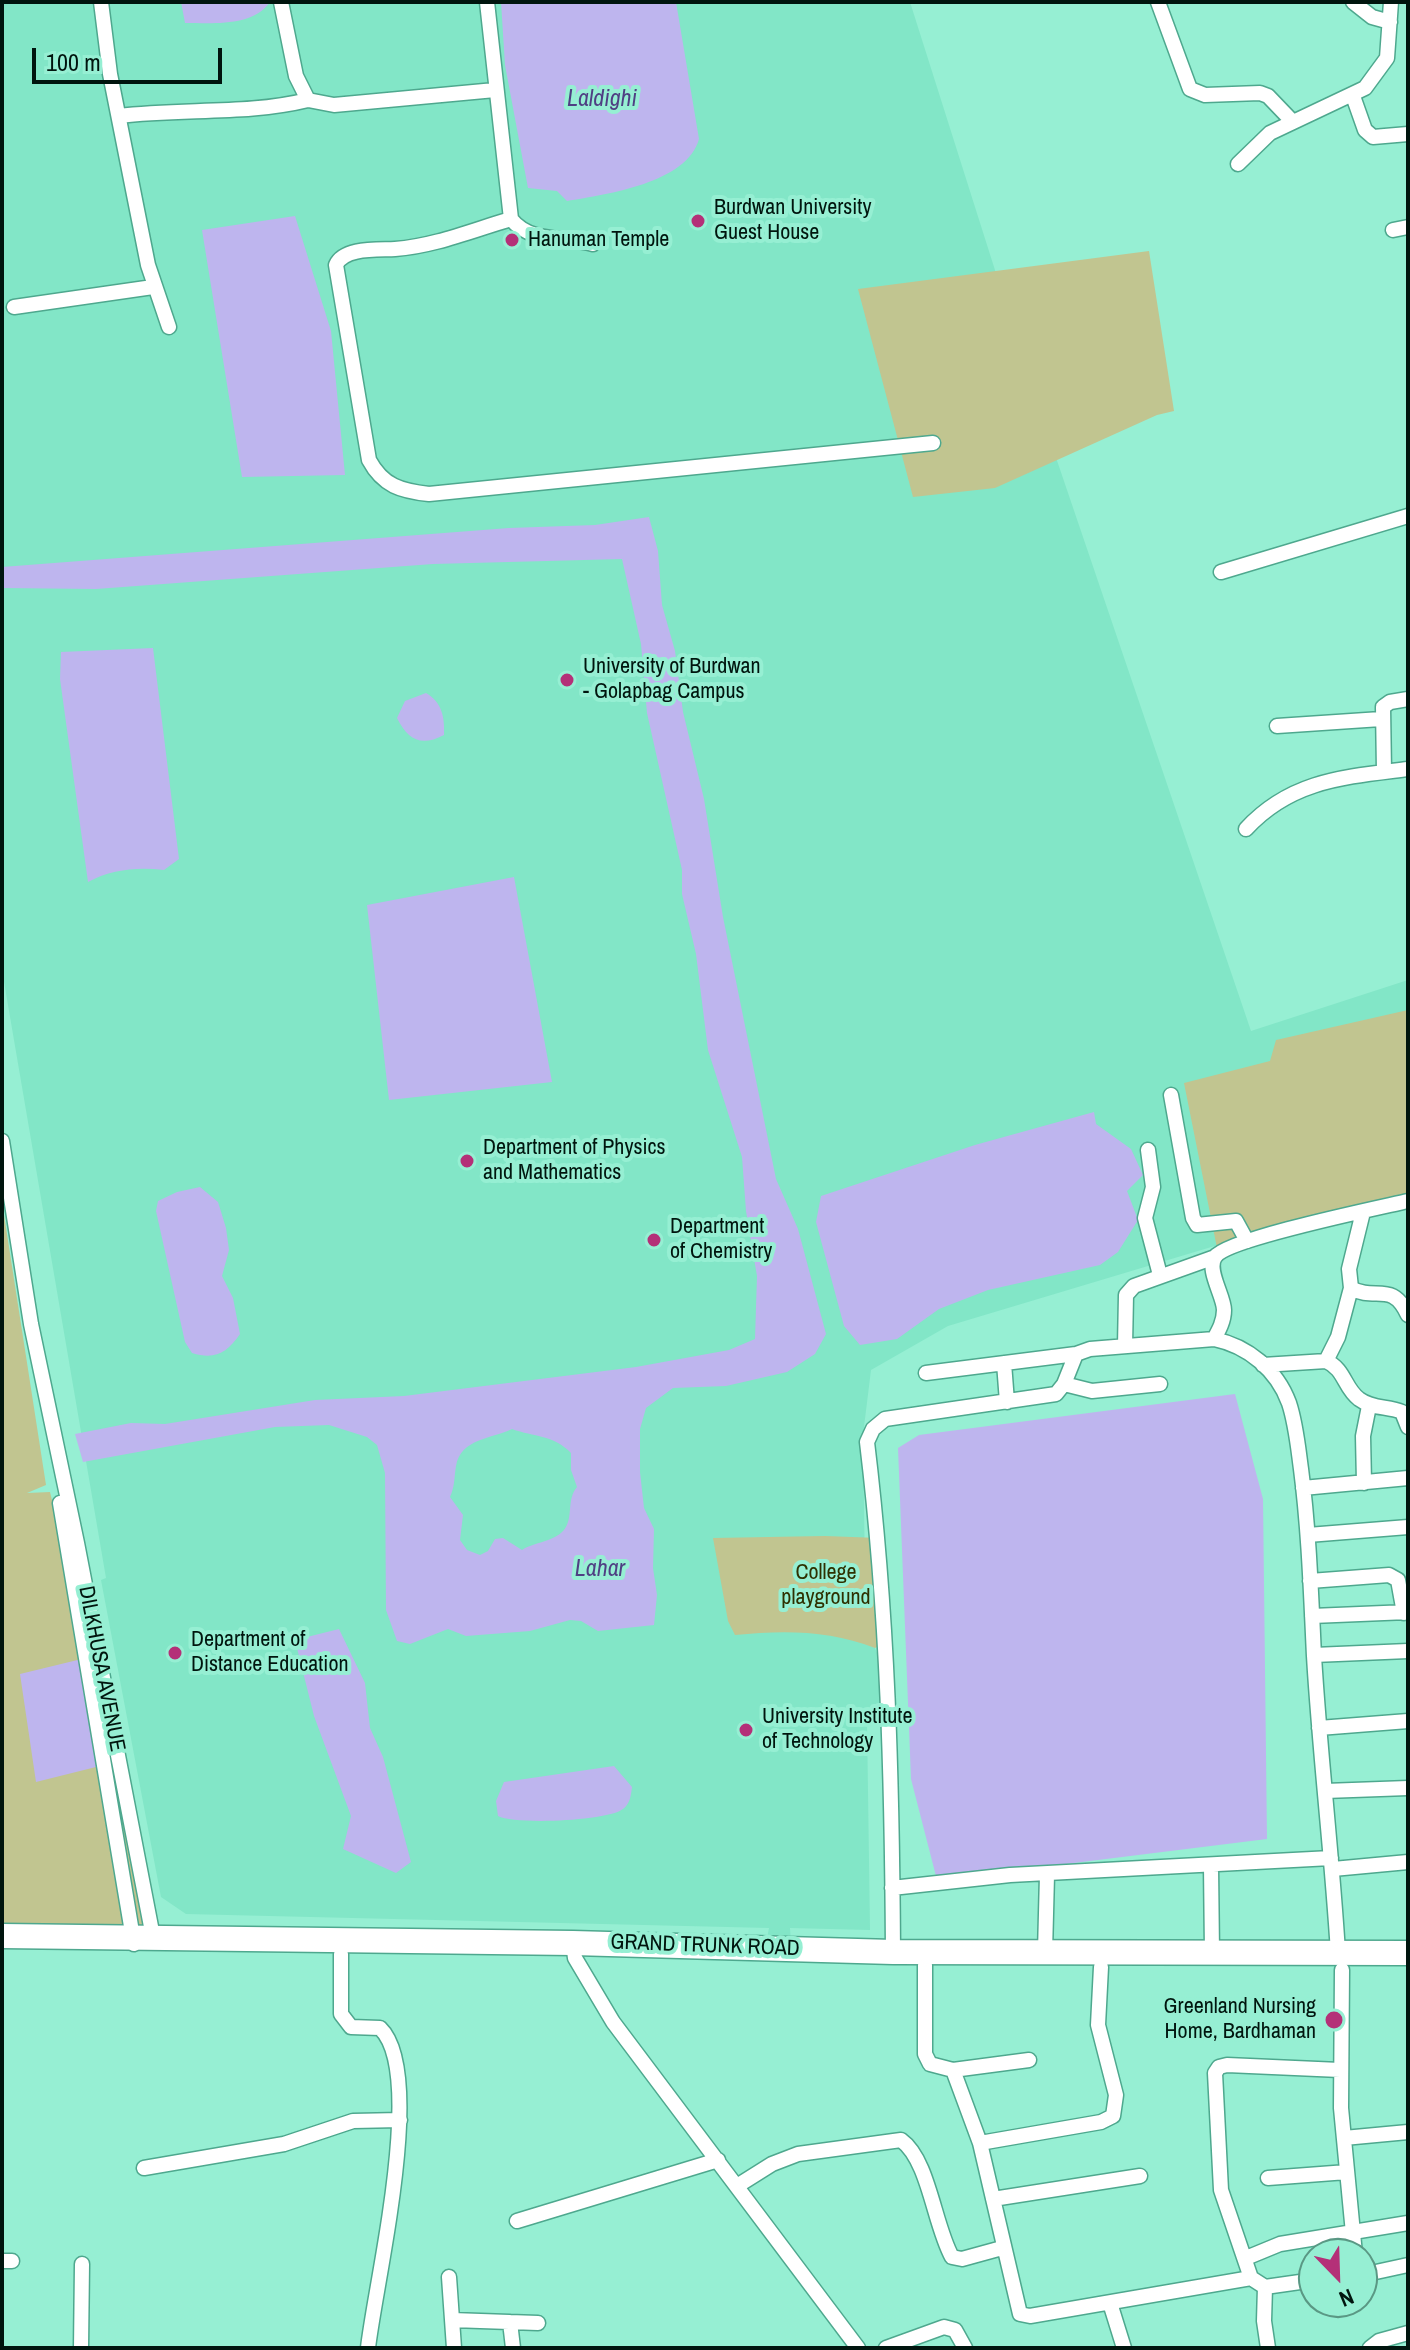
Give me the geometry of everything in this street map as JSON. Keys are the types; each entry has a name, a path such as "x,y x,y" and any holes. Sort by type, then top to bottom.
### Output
{"main road":[{"name":"GRAND TRUNK ROAD","path":"2,1936 341,1954 574,1950 925,1965 1101,1967 1400,1962"},
{"name":"GRAND TRUNK ROAD","path":"2,1951 144,1943 574,1950 1212,1953 1340,1961"}],"street":[{"path":"101,2 119,116 153,287 169,327"},
{"path":"281,2 296,76 308,100"},
{"path":"487,2 511,219 518,228 536,236 593,244"},
{"path":"1158,2 1190,89 1205,95 1260,93 1268,96 1292,121"},
{"path":"1353,2 1372,17 1390,22"},
{"path":"1238,164 1253,146 1292,121 1365,88 1387,58 1391,2"},
{"path":"119,116 171,110 279,107 308,100 334,105 495,90"},
{"path":"1353,96 1365,130 1373,137 1408,134"},
{"path":"511,219 422,245 358,252 339,259 336,265 369,460 376,474 393,487 429,494 933,443"},
{"path":"14,307 153,287"},
{"path":"1221,572 1408,516"},
{"path":"1384,772 1383,707 1408,699"},
{"path":"1277,726 1381,719"},
{"path":"1246,829 1265,808 1291,793 1408,769"},
{"path":"1171,1095 1193,1218 1197,1225 1204,1226 1236,1221 1247,1241"},
{"name":"DILKHUSA AVENUE","path":"2,1141 44,1389 40,1399 72,1543 144,1943"},
{"path":"1148,1150 1153,1187 1145,1218 1160,1275"},
{"path":"1125,1346 1126,1295 1134,1286 1215,1257 1247,1241 1408,1201"},
{"path":"1326,1361 1338,1337 1351,1288 1349,1269 1363,1212"},
{"path":"1214,1339 1224,1306 1213,1265 1215,1257"},
{"path":"1351,1288 1360,1293 1386,1292 1396,1296 1408,1315"},
{"path":"926,1373 1076,1354 1090,1349 1214,1339 1231,1343 1263,1365 1288,1401 1308,1535 1319,1728 1340,1961 1340,2070 1354,2238"},
{"path":"893,1952 892,1733 879,1538 867,1442 873,1429 885,1419 1056,1394 1064,1384 1076,1354"},
{"path":"1263,1365 1326,1361 1335,1365 1356,1397 1369,1406 1405,1406 1408,1427"},
{"path":"1004,1363 1007,1402"},
{"path":"1064,1384 1092,1391 1160,1384"},
{"path":"1364,1483 1363,1436 1369,1406"},
{"path":"1303,1488 1408,1478"},
{"path":"1308,1535 1408,1527"},
{"path":"1310,1581 1389,1575 1398,1580 1406,1612 1312,1616"},
{"path":"1314,1655 1408,1651"},
{"path":"1319,1728 1408,1721"},
{"path":"1325,1791 1408,1788"},
{"path":"892,1888 1211,1866 1408,1862"},
{"path":"1211,1866 1212,1953"},
{"path":"1045,1952 1047,1875"},
{"path":"574,1950 613,2022 858,2348"},
{"path":"341,1954 341,2014 351,2027 380,2028 386,2034 395,2065 400,2120 393,2196 377,2278 368,2348"},
{"path":"925,1965 925,2054 930,2064 953,2070 1029,2060"},
{"path":"980,2143 1101,2122 1113,2116 1116,2095 1098,2025 1101,1967"},
{"path":"1251,2278 1221,2190 1215,2073 1219,2067 1227,2065 1340,2070"},
{"path":"953,2070 980,2143 1002,2248 1020,2314 1030,2316 1251,2278 1265,2287 1298,2282"},
{"path":"144,2168 284,2144 353,2121 400,2120"},
{"path":"1344,2138 1408,2132"},
{"path":"737,2186 772,2164 798,2154 901,2140 910,2146 918,2161 944,2243 952,2257 962,2259 1002,2248"},
{"path":"517,2221 718,2160"},
{"path":"1268,2178 1347,2172"},
{"path":"993,2199 1140,2176"},
{"path":"1246,2258 1280,2244 1408,2223"},
{"path":"81,2348 82,2264"},
{"path":"1378,2272 1408,2265"},
{"path":"449,2277 454,2348"},
{"path":"1265,2287 1268,2348"},
{"path":"1110,2303 1124,2348"},
{"path":"452,2320 538,2323"},
{"path":"510,2322 513,2348"},
{"path":"886,2348 944,2327 955,2330 965,2348"},
{"path":"1370,2348 1379,2341 1408,2333"}],"shaded area":[{"name":"University of Burdwan - Golapbag Campus","path":"2,2 910,2 1033,390 1251,1031 1408,980 1408,1188 948,1326 871,1370 863,1435 866,1644 875,1648 888,1680 881,1711 867,1722 870,1930 790,1928 791,1944 766,1944 769,1928 186,1914 161,1897 101,1580 106,1578 2,970"}],"green space":[{"path":"1149,251 1174,411 1157,415 995,488 913,497 858,289"},
{"path":"1408,1010 1408,1201 1218,1253 1184,1083 1270,1061 1276,1040"},
{"path":"2,1202 46,1485 27,1493 50,1492 152,1923 143,1924 144,1934 2,1931"},
{"name":"College playground","path":"713,1538 879,1538 879,1646 875,1648 841,1638 806,1633 735,1635 728,1621"}],"water":[{"path":"181,2 270,2 263,10 243,20 185,23"},
{"name":"Laldighi","path":"501,2 676,2 699,139 692,154 663,176 603,195 567,201 557,191 528,188 505,65"},
{"path":"295,216 331,331 345,475 242,477 202,230"},
{"name":"Lahar","path":"649,517 658,551 662,605 675,651 683,712 704,799 723,917 776,1179 798,1229 826,1334 815,1354 787,1372 726,1386 673,1388 646,1408 640,1429 640,1472 644,1508 654,1529 653,1568 657,1595 654,1625 598,1631 581,1621 570,1620 530,1631 466,1636 448,1629 410,1644 397,1641 386,1610 385,1473 377,1445 367,1437 329,1425 275,1427 83,1462 75,1434 131,1423 165,1424 315,1400 404,1396 636,1367 729,1350 755,1339 757,1276 746,1211 742,1157 708,1050 696,954 682,894 682,870 647,713 641,644 622,559 433,564 96,589 2,588 2,567 509,528 595,525","holes":["512,1429 551,1440 571,1453 571,1470 577,1487 572,1497 569,1520 564,1530 555,1537 522,1550 503,1538 495,1539 488,1551 480,1555 467,1550 460,1540 463,1515 450,1497 456,1466 459,1457 471,1445"]},
{"path":"153,648 179,859 164,870 125,870 88,882 60,679 61,652"},
{"path":"426,693 436,701 441,711 444,735 422,741 406,732 397,718 405,701"},
{"path":"514,877 552,1082 389,1100 367,905"},
{"path":"1094,1112 1096,1124 1131,1149 1143,1175 1127,1191 1138,1220 1118,1252 1100,1265 988,1290 939,1309 897,1339 860,1345 844,1326 816,1222 821,1196 975,1145"},
{"path":"200,1187 218,1202 226,1228 229,1250 222,1276 233,1298 240,1334 225,1350 207,1356 192,1353 185,1342 156,1211 158,1201 177,1192"},
{"path":"1235,1394 1263,1499 1267,1839 937,1880 911,1779 898,1448 919,1435"},
{"path":"339,1629 365,1683 370,1728 383,1757 411,1862 396,1873 343,1849 351,1816 314,1716 295,1640"},
{"path":"94,1656 112,1763 36,1782 20,1674"},
{"path":"614,1766 632,1787 627,1805 614,1813 541,1821 498,1816 496,1801 504,1782"}],"place":[{"name":"Burdwan University Guest House","path":"698,221"},
{"name":"Hanuman Temple","path":"512,240"},
{"name":"University of Burdwan - Golapbag Campus","path":"567,680"},
{"name":"Department of Physics and Mathematics","path":"467,1161"},
{"name":"Department of Chemistry","path":"654,1240"},
{"name":"Department of Distance Education","path":"175,1653"},
{"name":"University Institute of Technology","path":"746,1730"},
{"name":"Greenland Nursing Home, Bardhaman","path":"1334,2020"}]}
